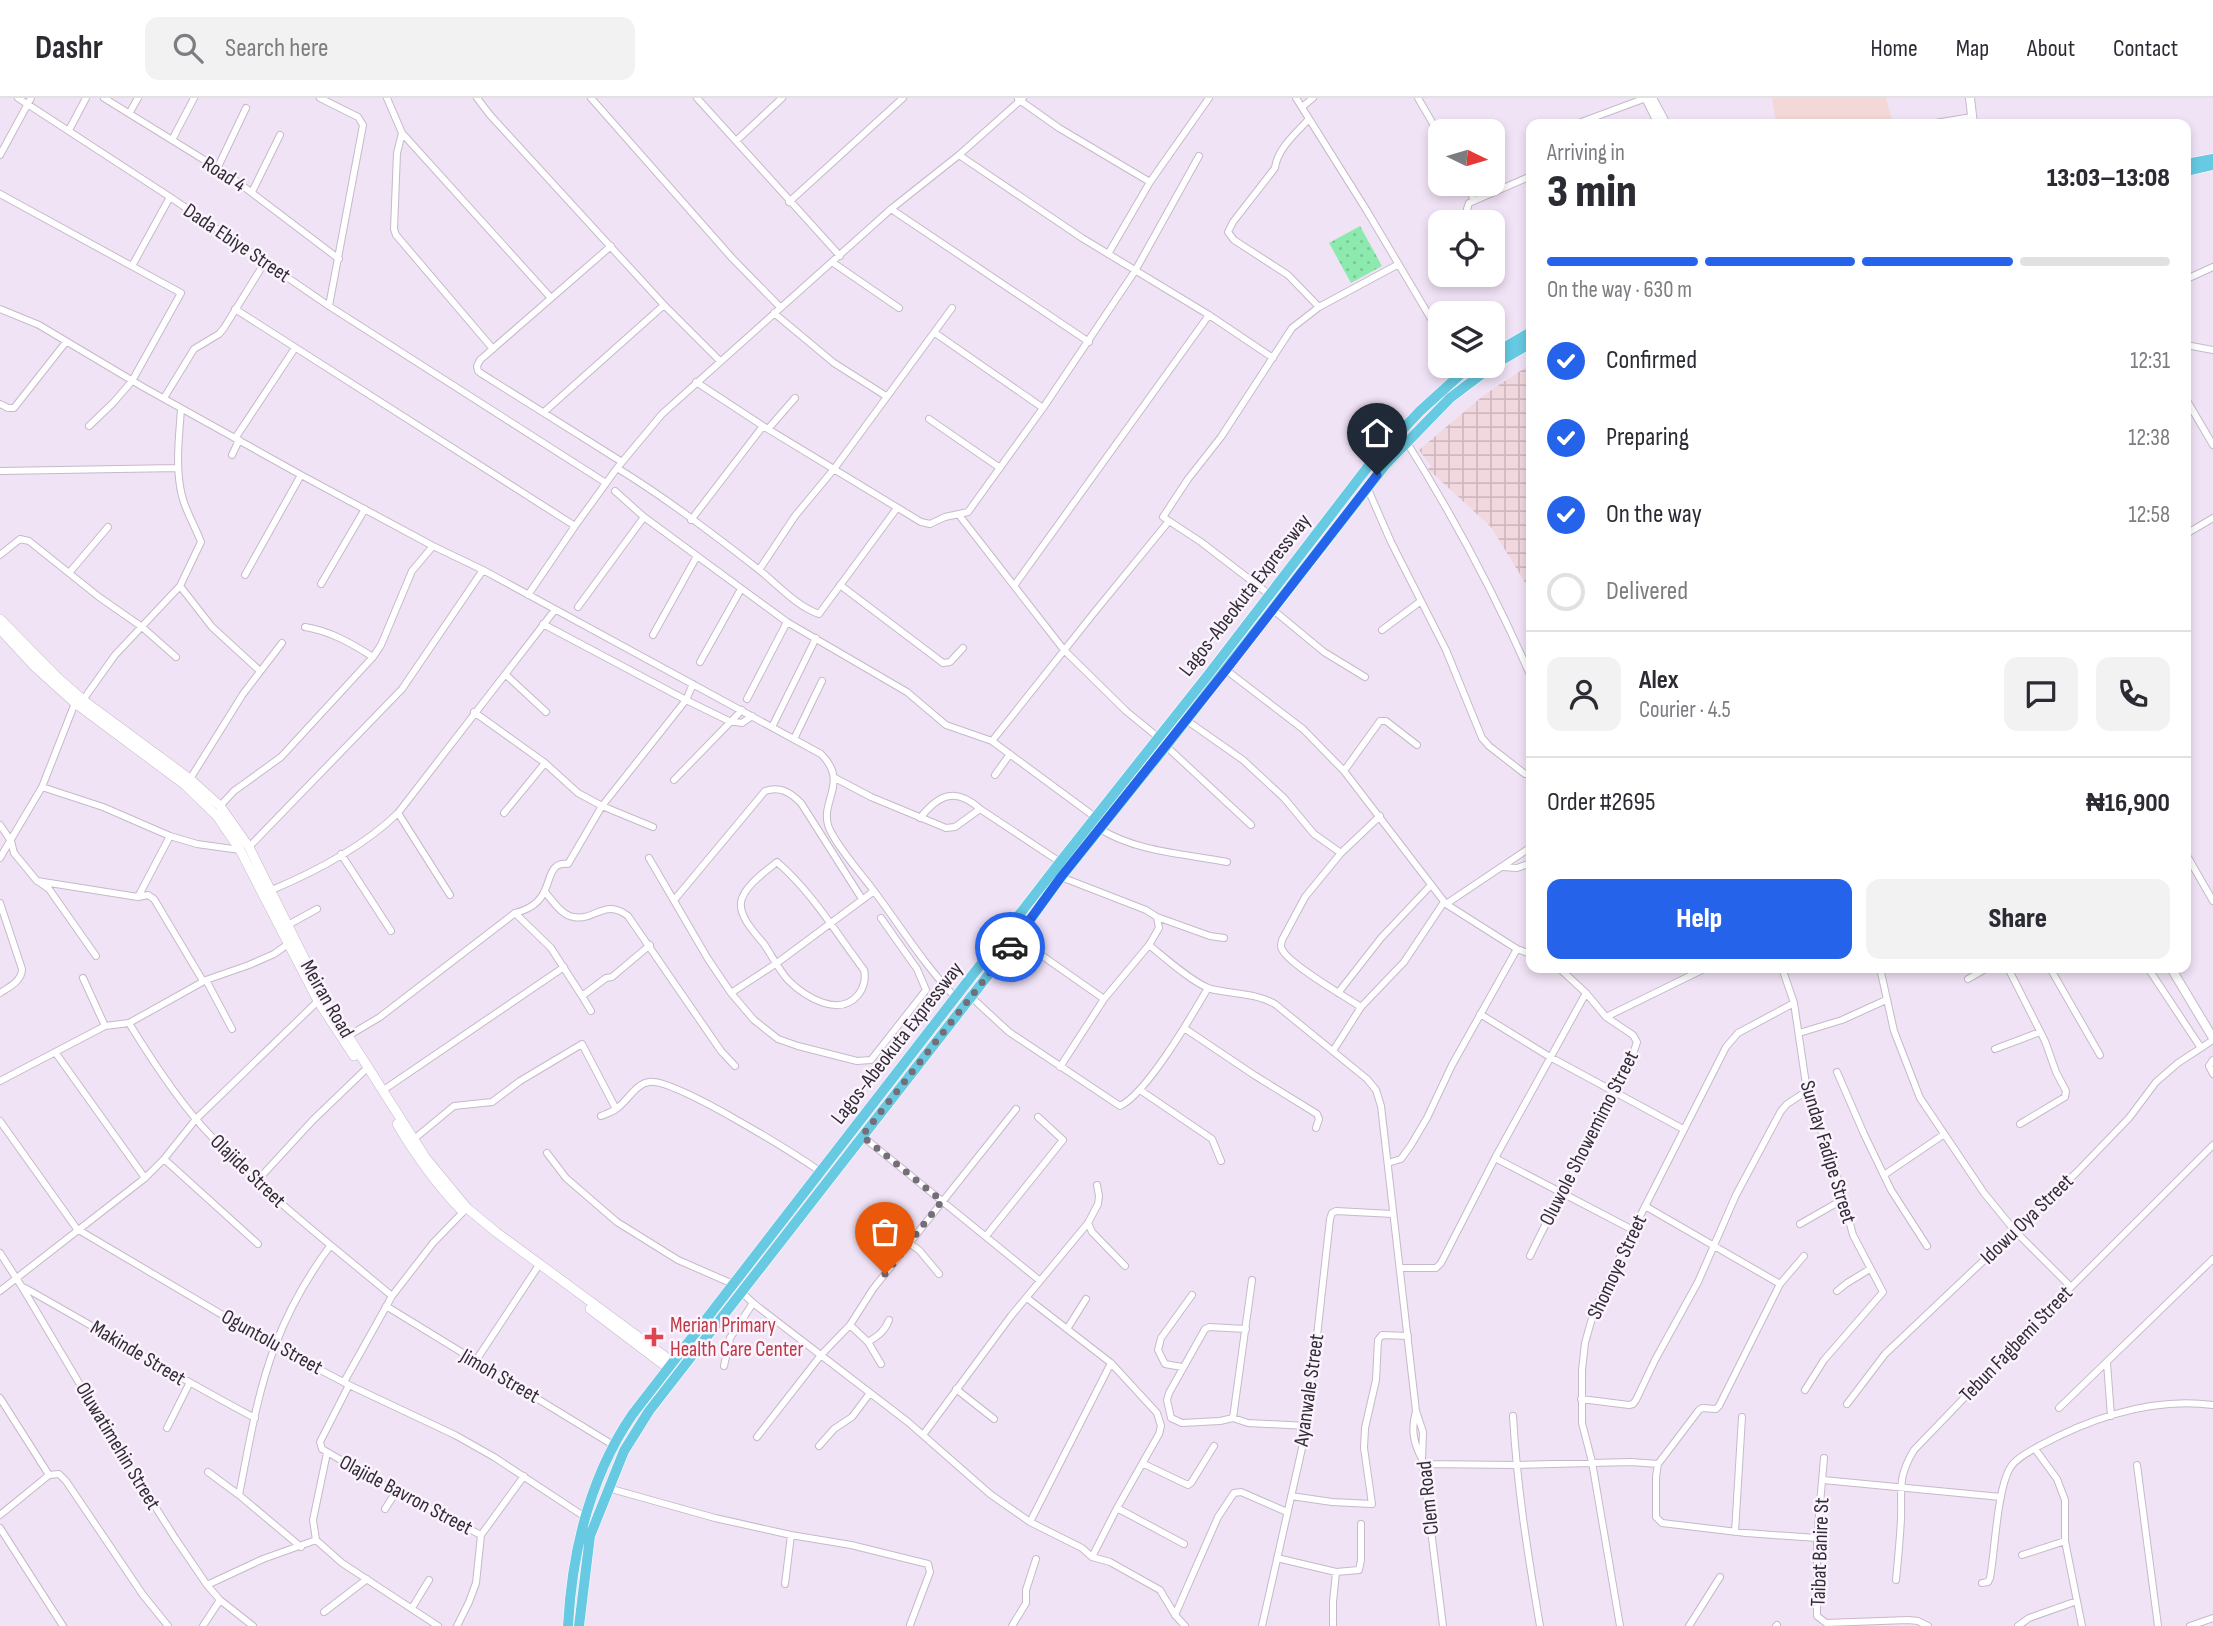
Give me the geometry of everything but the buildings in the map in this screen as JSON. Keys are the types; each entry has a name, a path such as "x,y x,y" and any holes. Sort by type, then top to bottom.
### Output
{"highway":[{"path":"2191,163 2213,159"},
{"path":"2191,170 2213,166"},
{"path":"1505,347 1526,335"},
{"name":"Lagos-Abeokuta Expressway","path":"568,1626 575,1553 585,1517 613,1445 632,1415 1095,817 1162,742 1186,720 1367,487 1406,441 1440,407 1495,364 1526,346"},
{"name":"Lagos-Abeokuta Expressway","path":"579,1626 590,1536 624,1451 636,1430 1100,830 1270,594 1370,464 1451,378"}],"main road":[{"name":"Meiran Road","path":"0,619 79,701 190,779 220,806 324,998 444,1187"},
{"name":"Meiran Road","path":"0,629 34,667 203,800 244,849"},
{"name":"Meiran Road","path":"266,892 288,944 318,1001 411,1147 444,1187 483,1230 671,1366"},
{"name":"Meiran Road","path":"465,1210 671,1366"}],"street":[{"name":"Dada Ebiye Street","path":"18,98 30,101 329,306 606,483"},
{"path":"69,130 86,98"},
{"name":"Road 4","path":"104,98 130,112 252,192 339,259"},
{"path":"130,112 138,98"},
{"path":"172,140 194,98"},
{"path":"320,98 358,117 363,125 329,306"},
{"path":"387,98 402,133 551,298"},
{"path":"477,98 664,305 720,361"},
{"path":"592,98 732,258 780,307"},
{"path":"696,98 840,256"},
{"path":"736,141 782,98"},
{"path":"789,202 903,98"},
{"path":"1296,98 1428,315"},
{"path":"1302,107 1313,98"},
{"path":"1418,98 1430,119"},
{"path":"1589,119 1646,98 1656,119"},
{"path":"1652,98 1663,119"},
{"path":"1970,98 1972,119"},
{"path":"528,595 617,468 662,414 891,209 959,155 1020,99 1059,128 1150,182"},
{"path":"1108,254 1150,182 1205,99"},
{"path":"0,155 30,101"},
{"path":"217,169 246,108"},
{"path":"1309,119 1283,148 1276,159 1275,168 1228,232 1234,240 1289,275 1320,306"},
{"path":"402,133 397,153 396,235 493,349"},
{"path":"252,192 280,135"},
{"path":"959,155 1082,238 1209,315 1273,358"},
{"path":"696,382 765,428 925,523 930,524 958,515 972,508 1089,342 1135,271 1199,156"},
{"path":"1469,210 1467,205 1474,200 1526,178"},
{"path":"0,194 181,293 132,381 89,426"},
{"path":"1472,196 1474,200"},
{"path":"132,266 170,197"},
{"path":"891,209 1089,342"},
{"path":"611,246 480,360 477,366 478,371 622,462"},
{"path":"164,398 194,349 219,334 265,262"},
{"path":"832,262 899,308"},
{"path":"1270,594 1163,517 1221,437 1292,328 1320,306 1397,265"},
{"path":"2191,277 2213,267"},
{"path":"544,412 664,305"},
{"path":"760,570 795,516 834,469 952,308"},
{"path":"0,309 39,326 301,475 483,570 821,754 835,778 946,828 954,827 980,808"},
{"path":"235,309 575,526"},
{"path":"774,313 834,363 886,396"},
{"path":"1014,586 1209,315"},
{"path":"935,333 1043,408"},
{"path":"0,404 14,408 66,342"},
{"path":"2191,346 2213,349"},
{"path":"232,455 237,439 295,348"},
{"path":"691,520 765,428 795,398"},
{"path":"2191,408 2213,445"},
{"path":"0,858 42,787 79,701 115,655 180,586 201,541 186,509 180,485 178,468 181,409"},
{"path":"929,419 1000,468"},
{"path":"1406,441 1458,529 1513,634 1526,665"},
{"path":"0,471 178,468"},
{"path":"617,468 760,570 778,587 819,614 897,508"},
{"path":"245,575 301,475"},
{"path":"1367,487 1391,542 1446,650 1482,738 1526,774"},
{"path":"615,491 644,517 787,622 907,692 946,725 992,741 1095,817"},
{"path":"321,584 365,509"},
{"path":"958,515 1064,650 1251,825"},
{"path":"578,607 644,517"},
{"path":"2191,531 2213,518"},
{"path":"992,741 1169,521"},
{"path":"69,573 108,527"},
{"path":"0,555 24,539 142,627 176,657"},
{"path":"220,806 234,791 281,757 373,657 381,645 412,571 433,545"},
{"path":"653,635 697,556"},
{"path":"42,787 103,807 170,836 197,844 244,849 402,689 483,570"},
{"path":"840,585 943,663 950,663 963,649"},
{"path":"180,586 212,627 260,671"},
{"path":"700,662 741,589"},
{"path":"1382,630 1421,601"},
{"path":"1272,609 1324,652 1366,677"},
{"path":"266,892 341,855 379,830 398,813 554,611"},
{"path":"747,699 787,622"},
{"path":"543,624 686,701 729,721 742,723 752,716"},
{"path":"305,626 323,630 373,657"},
{"path":"772,727 816,638"},
{"path":"190,779 260,671 282,643"},
{"path":"1226,670 1303,729 1344,771 1445,903 1526,952"},
{"path":"505,674 546,712"},
{"path":"793,739 822,681"},
{"path":"348,1036 380,1017 515,913 528,909 545,892 554,867 568,864 601,806 686,701 693,684"},
{"path":"674,780 742,710"},
{"path":"474,712 545,763 578,793 601,806 653,827"},
{"path":"1186,720 1248,765 1284,798 1314,834 1341,853"},
{"path":"1344,771 1380,721 1386,721 1417,746"},
{"path":"995,775 1010,754"},
{"path":"504,813 545,763"},
{"path":"835,778 827,823 849,860 930,969 956,998"},
{"path":"675,899 765,791 773,788 787,791 801,803 862,899"},
{"path":"920,818 942,797 952,795 965,798 1060,862"},
{"path":"398,813 450,895"},
{"path":"1361,1007 1284,953 1281,947 1282,940 1305,897 1341,853 1380,816"},
{"path":"0,825 11,842 14,853 37,881 49,889 96,956"},
{"path":"1100,830 1130,844 1227,862"},
{"path":"138,897 170,836"},
{"path":"1333,1051 1361,1007 1404,962 1445,903 1526,850"},
{"path":"341,855 391,931"},
{"path":"649,858 708,959 731,993 754,1020 778,1039 858,1061 871,1060 926,990 917,969 881,918"},
{"path":"776,862 789,872 830,922 866,976 859,995 845,1005 832,1006 808,995 790,981 777,963 745,918 741,903 748,889 776,862"},
{"path":"2191,864 2213,901"},
{"path":"1502,867 1517,868 1526,865"},
{"path":"1061,877 1210,936 1224,938"},
{"path":"37,881 138,897 149,895 160,907 232,1029"},
{"path":"1338,992 1381,937 1432,885"},
{"path":"731,993 777,963 874,891"},
{"path":"545,892 557,906 577,918 606,909 622,912 650,945 721,1051 735,1066"},
{"path":"0,903 22,969 19,980 0,993"},
{"path":"286,926 317,909"},
{"path":"515,913 545,942 591,1011"},
{"path":"1060,1067 1104,999 1149,944 1159,928 1157,916"},
{"path":"1017,938 1104,999"},
{"path":"0,1081 105,1026 129,1023 204,981 274,954 288,944"},
{"path":"970,996 1009,1032 1120,1107 1140,1090 1184,1028 1208,988 1149,944"},
{"path":"582,996 606,978 612,978 650,945"},
{"path":"1388,1163 1401,1158 1411,1145 1517,949"},
{"path":"382,1091 564,967"},
{"name":"Oluwole Showemimo Street","path":"1530,1256 1561,1192 1631,1063 1637,1042 1633,1035 1606,1017 1564,973"},
{"path":"1606,1017 1696,973"},
{"name":"Sunday Fadipe Street","path":"1784,973 1794,1003 1807,1091 1836,1172 1853,1235 1882,1289 1882,1295 1824,1360 1805,1390"},
{"path":"1881,973 1894,1031 1917,1091 1943,1135 2015,1231 2071,1287"},
{"path":"1968,979 1978,973"},
{"path":"2010,973 2066,1091 2065,1097 2020,1124"},
{"path":"2053,973 2100,1055"},
{"path":"2151,973 2201,1048"},
{"path":"2174,973 2213,1039"},
{"path":"83,978 105,1026"},
{"name":"Clem Road","path":"1208,988 1269,1000 1367,1079 1376,1090 1381,1106 1416,1411 1423,1432 1422,1461 1443,1626"},
{"path":"1400,1268 1439,1266 1586,993"},
{"path":"1799,1033 1842,1020 1886,1000"},
{"path":"0,1291 145,1178 196,1119 318,1001"},
{"name":"Shomoye Street","path":"1620,1626 1592,1462 1582,1423 1583,1356 1589,1324 1683,1129 1732,1038 1794,1003"},
{"path":"1480,1014 1550,1057 1683,1129"},
{"name":"Olajide Street","path":"129,1023 196,1119 256,1182 392,1296"},
{"path":"1184,1028 1317,1114 1320,1119 1315,1129"},
{"path":"1995,1049 2040,1032"},
{"name":"Idowu Oya Street","path":"1847,1404 1885,1354 2129,1118 2156,1082 2213,1039"},
{"path":"414,1139 454,1106 492,1102 520,1081 582,1044 616,1109"},
{"path":"55,1052 145,1178"},
{"path":"2213,1060 2209,1066 2213,1074"},
{"path":"256,1182 313,1120 364,1071"},
{"path":"1837,1072 1891,1190 1927,1246"},
{"path":"601,1116 616,1109 642,1084 656,1082 688,1095 751,1128 821,1172"},
{"path":"1140,1090 1212,1139 1221,1161"},
{"path":"1581,1399 1633,1404 1698,1282 1736,1195 1781,1111 1807,1091"},
{"path":"757,1437 821,1355 850,1325 873,1289 1016,1109"},
{"path":"986,1236 1063,1140 1038,1117"},
{"name":"Oguntolu Street","path":"0,1121 77,1229 275,1346 454,1435 524,1476 585,1517"},
{"path":"1884,1175 1943,1135"},
{"path":"862,1136 1039,1280"},
{"name":"Tebun Fagbemi Street","path":"1896,1580 1901,1515 1899,1487 1908,1460 1928,1434 2213,1145"},
{"path":"547,1153 566,1178 617,1222 678,1260 733,1284 753,1303 923,1435 990,1494 1030,1522 1082,1548 1092,1557 1110,1562 1160,1590 1185,1626"},
{"path":"1495,1158 1633,1230"},
{"path":"164,1159 258,1244"},
{"path":"923,1435 1039,1280 1088,1223 1098,1204 1097,1185"},
{"path":"1800,1224 1842,1200"},
{"path":"1645,1206 1780,1284"},
{"path":"346,1383 392,1296 433,1243 465,1210"},
{"name":"Ayanwale Street","path":"1262,1626 1307,1426 1328,1227 1332,1213 1394,1214"},
{"path":"1088,1223 1092,1232 1125,1266"},
{"path":"909,1243 919,1250 939,1274"},
{"path":"239,1494 255,1418 275,1346 309,1276 330,1246"},
{"name":"Oluwatimehin Street","path":"0,1253 116,1445 207,1585 220,1600 253,1626"},
{"path":"1804,1256 1780,1284 1719,1406 1716,1409 1699,1410 1658,1464 1655,1501 1658,1522 1735,1532 1818,1538"},
{"path":"2059,1408 2213,1259"},
{"path":"475,1362 537,1268"},
{"path":"1837,1292 1870,1269"},
{"path":"1233,1418 1252,1280"},
{"name":"Makinde Street","path":"22,1287 99,1329 189,1384 255,1418"},
{"path":"1182,1367 1165,1364 1158,1350 1161,1338 1192,1294"},
{"path":"1027,1298 1111,1363 1161,1420 1159,1434 1144,1464 1092,1557"},
{"path":"1067,1329 1086,1300"},
{"path":"724,1366 730,1338 753,1303"},
{"name":"Jimoh Street","path":"386,1306 613,1445"},
{"path":"868,1342 879,1335 889,1320"},
{"path":"850,1325 868,1342 881,1364"},
{"path":"1246,1329 1205,1329 1182,1367 1167,1400 1171,1418 1182,1423 1233,1418 1248,1423 1307,1426"},
{"path":"1291,1496 1372,1504 1364,1448 1365,1428 1376,1380 1378,1340 1382,1335 1408,1336"},
{"path":"1030,1522 1111,1363"},
{"path":"2107,1363 2112,1416"},
{"name":"Olajide Bavron Street","path":"346,1383 320,1442 322,1449 396,1492 481,1535"},
{"path":"167,1428 189,1384"},
{"path":"956,1390 994,1419"},
{"path":"819,1447 834,1429 852,1417 870,1393"},
{"path":"0,1398 49,1475"},
{"path":"1982,1583 1988,1582 1990,1578 2001,1497 2009,1469 2027,1453 2080,1426 2112,1416 2166,1404 2213,1405"},
{"path":"1416,1411 1413,1436 1422,1461 1516,1465 1592,1462 1658,1464"},
{"path":"1513,1416 1523,1526 1540,1626"},
{"path":"1735,1532 1742,1417"},
{"path":"1144,1464 1188,1485 1214,1446"},
{"path":"2035,1449 2057,1479 2065,1500 2065,1541 2082,1626"},
{"path":"327,1453 313,1520 316,1540 342,1563 437,1626"},
{"name":"Taibat Banire St","path":"1824,1458 1818,1538 1817,1616 1826,1623 1908,1620 1928,1626"},
{"path":"2137,1465 2158,1626"},
{"path":"208,1472 239,1494 301,1547"},
{"path":"0,1515 49,1475 59,1474 150,1605 168,1626"},
{"path":"457,1626 475,1583 481,1535 524,1476"},
{"path":"1823,1480 2001,1497"},
{"path":"608,1488 703,1515 791,1535 851,1545 928,1564 930,1572 910,1625"},
{"path":"385,1509 396,1492"},
{"path":"1175,1615 1218,1517 1234,1493 1241,1492 1287,1512"},
{"path":"1117,1508 1184,1544"},
{"path":"1277,1558 1336,1572 1359,1570 1361,1524"},
{"path":"0,1528 63,1626"},
{"path":"785,1584 791,1535"},
{"path":"207,1585 263,1559 316,1540"},
{"path":"2022,1555 2065,1541"},
{"path":"1012,1626 1026,1603 1026,1590 1036,1559"},
{"path":"1333,1626 1336,1572"},
{"path":"1689,1626 1720,1577"},
{"path":"324,1612 367,1579"},
{"path":"412,1608 429,1580"},
{"path":"203,1626 220,1600"},
{"path":"2018,1626 2029,1618 2077,1601"},
{"path":"2190,1626 2213,1618"}],"shaded area":[{"path":"1772,98 1886,98 1892,119 1775,119"},
{"path":"1526,367 1526,584 1491,527 1428,469 1431,466 1419,450 1484,395"}],"green space":[{"path":"1360,226 1382,266 1351,283 1329,243"}],"way so far":[{"path":"885,1274 942,1201 862,1136 1010,947"}],"place":[{"name":"Merian Primary Health Care Center","path":"654,1337"}],"route":[{"path":"1010,947 1061,877 1377,475"}]}
